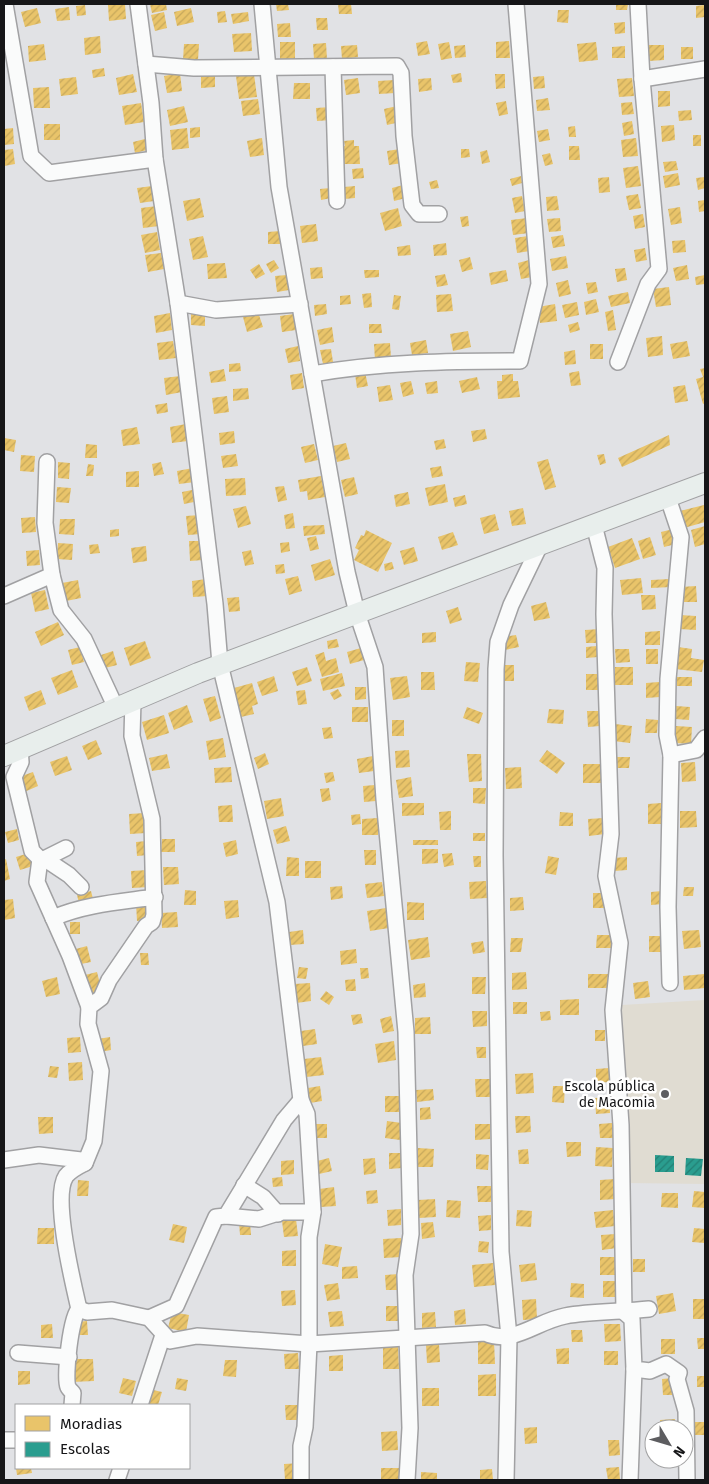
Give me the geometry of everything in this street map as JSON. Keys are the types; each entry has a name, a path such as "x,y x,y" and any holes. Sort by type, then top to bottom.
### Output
{"main road":[{"path":"12,752 220,664 705,483"}],"street":[{"path":"5,4 31,156 49,173 155,159"},
{"path":"138,4 155,159 178,303 215,604 220,664 278,902 301,1100 307,1114 313,1212 309,1237 309,1344 305,1426 301,1446 301,1480"},
{"path":"262,4 279,187 347,572 357,613 375,667 384,799 406,1032 411,1234 406,1275 410,1428 407,1480"},
{"path":"312,374 360,366 446,361 520,361 539,284 516,4"},
{"path":"618,362 648,284 659,269 642,79 638,4"},
{"path":"146,64 194,68 397,66 401,73 404,136 412,205 419,214 439,214"},
{"path":"333,67 337,201"},
{"path":"642,79 705,69"},
{"path":"178,303 216,310 300,304"},
{"path":"47,462 46,523 52,575 61,610 84,639 125,704 152,819 155,897 152,922 146,926 138,937 101,998 89,1007"},
{"path":"668,498 681,537 668,679 666,735 671,755 668,906 670,983"},
{"path":"594,526 605,568 604,614 611,834 606,876 620,943 613,1010 621,1125 624,1312 632,1319 634,1369 630,1480"},
{"path":"506,1480 508,1337 501,1252 495,856 496,669 498,642 511,605 540,545"},
{"path":"4,596 52,575"},
{"path":"671,755 696,750 705,738"},
{"path":"12,752 21,762 14,777 32,851 40,859 69,875 81,887"},
{"path":"42,860 66,848"},
{"path":"42,860 37,882 89,1007 88,1024 101,1071 94,1141 85,1163 66,1176 61,1190 62,1217 79,1309 73,1318 69,1357 68,1386 73,1393 72,1404"},
{"path":"53,918 67,912 116,900 155,897"},
{"path":"226,1216 284,1120 301,1100"},
{"path":"4,1160 39,1155 81,1160 85,1163"},
{"path":"244,1185 263,1198 278,1214"},
{"path":"79,1309 87,1312 112,1310 148,1318 176,1306 216,1217 226,1216 259,1220 278,1214 313,1212"},
{"path":"148,1318 170,1342 197,1336 309,1344 485,1332 493,1336 508,1337 564,1316 649,1309"},
{"path":"140,1404 163,1335"},
{"path":"18,1353 69,1357"},
{"path":"634,1369 650,1371 666,1364 679,1373 678,1380 686,1411 687,1480"}],"shaded area":[{"name":"Escola pública de Macomia","path":"705,1000 705,1184 626,1183 622,1005"}],"building: Moradias":[{"path":"125,4 126,19 109,21 108,5"},
{"path":"150,4 166,4 167,10 152,13"},
{"path":"276,4 288,4 289,10 277,11"},
{"path":"338,4 351,4 352,14 339,14"},
{"path":"616,4 628,4 627,10 616,10"},
{"path":"85,5 86,15 77,16 76,6"},
{"path":"705,5 705,17 696,18 696,6"},
{"path":"69,7 70,20 57,21 55,9"},
{"path":"37,8 41,23 25,27 21,12"},
{"path":"191,8 194,22 177,26 174,12"},
{"path":"558,10 569,10 568,23 557,22"},
{"path":"225,11 227,22 218,23 217,12"},
{"path":"164,12 167,28 155,31 151,15"},
{"path":"248,12 249,21 233,24 231,14"},
{"path":"316,18 327,18 328,30 317,30"},
{"path":"625,22 625,33 615,34 614,23"},
{"path":"290,23 291,37 278,37 277,24"},
{"path":"251,33 252,51 234,52 232,34"},
{"path":"100,36 101,53 85,55 84,38"},
{"path":"427,41 430,54 418,56 416,43"},
{"path":"509,41 510,58 496,58 496,42"},
{"path":"280,42 295,42 295,60 280,60"},
{"path":"449,42 452,58 441,60 438,44"},
{"path":"596,42 598,60 579,62 577,44"},
{"path":"326,43 327,59 314,59 313,44"},
{"path":"44,44 46,60 29,62 28,46"},
{"path":"184,44 199,44 198,60 183,60"},
{"path":"357,45 358,57 342,59 341,46"},
{"path":"465,45 466,57 455,58 454,46"},
{"path":"649,45 664,45 664,60 649,61"},
{"path":"625,46 625,58 612,58 612,47"},
{"path":"681,47 693,47 693,59 681,59"},
{"path":"104,68 105,76 93,78 92,70"},
{"path":"180,73 182,91 167,93 164,76"},
{"path":"461,73 462,82 453,83 451,75"},
{"path":"133,74 137,92 119,95 116,78"},
{"path":"201,74 215,74 215,87 201,88"},
{"path":"254,74 257,97 239,99 236,76"},
{"path":"495,74 505,74 505,88 496,89"},
{"path":"544,76 545,88 534,89 533,77"},
{"path":"76,77 78,94 61,96 59,79"},
{"path":"358,78 360,93 346,95 344,80"},
{"path":"431,78 432,90 419,92 418,79"},
{"path":"632,78 634,96 619,97 617,79"},
{"path":"394,80 395,93 379,94 378,81"},
{"path":"294,83 310,83 310,99 293,99"},
{"path":"49,87 50,108 34,108 33,88"},
{"path":"658,91 670,91 670,106 658,107"},
{"path":"548,98 550,110 537,111 536,100"},
{"path":"258,99 260,114 243,116 241,101"},
{"path":"506,101 508,114 499,116 496,103"},
{"path":"632,102 634,114 622,115 621,103"},
{"path":"141,103 144,122 125,125 122,106"},
{"path":"184,106 188,122 170,126 167,110"},
{"path":"397,106 400,122 387,125 384,109"},
{"path":"331,107 332,120 317,121 316,108"},
{"path":"691,110 692,120 679,121 678,111"},
{"path":"632,121 634,134 624,136 622,123"},
{"path":"44,124 60,124 60,140 44,140"},
{"path":"674,125 675,140 662,142 661,126"},
{"path":"575,126 576,137 569,137 568,127"},
{"path":"200,127 200,137 190,138 190,128"},
{"path":"13,128 14,144 4,145 4,129"},
{"path":"187,128 189,148 172,150 170,130"},
{"path":"548,129 550,140 539,142 537,131"},
{"path":"693,135 701,135 701,146 693,146"},
{"path":"262,138 264,155 250,157 247,141"},
{"path":"636,138 638,156 623,157 621,140"},
{"path":"145,139 147,150 135,153 133,142"},
{"path":"354,140 354,146 359,146 360,164 343,164 342,146 345,146 344,141"},
{"path":"569,146 579,146 580,160 569,160"},
{"path":"13,149 15,164 4,166 4,150"},
{"path":"400,149 402,163 389,165 387,151"},
{"path":"461,149 469,149 470,157 461,158"},
{"path":"487,150 490,162 482,164 480,152"},
{"path":"550,153 553,164 545,166 542,155"},
{"path":"676,161 678,170 665,172 663,162"},
{"path":"638,166 641,186 626,188 623,168"},
{"path":"363,168 364,178 353,179 352,169"},
{"path":"678,173 680,185 665,188 663,176"},
{"path":"521,176 522,183 512,186 510,179"},
{"path":"609,177 610,192 599,193 598,178"},
{"path":"705,177 705,188 698,190 696,178"},
{"path":"437,180 439,188 431,189 429,182"},
{"path":"403,185 406,198 394,201 392,188"},
{"path":"152,186 154,201 140,203 137,188"},
{"path":"355,186 355,198 344,199 344,187"},
{"path":"330,188 331,198 321,200 320,189"},
{"path":"638,194 641,208 629,210 626,196"},
{"path":"522,196 525,211 515,213 512,198"},
{"path":"557,196 559,210 547,211 546,197"},
{"path":"200,198 204,217 187,221 183,201"},
{"path":"705,200 705,211 699,212 698,201"},
{"path":"157,206 159,226 143,228 141,208"},
{"path":"680,207 682,223 671,225 668,209"},
{"path":"398,208 402,226 385,231 380,213"},
{"path":"643,214 645,227 635,229 633,216"},
{"path":"468,216 469,226 462,227 460,217"},
{"path":"527,218 529,233 513,235 511,220"},
{"path":"560,218 561,231 549,232 547,219"},
{"path":"316,224 318,241 302,243 300,226"},
{"path":"280,231 281,244 268,244 268,232"},
{"path":"157,232 160,250 145,253 141,235"},
{"path":"563,235 565,246 553,248 551,237"},
{"path":"203,236 208,257 193,260 189,239"},
{"path":"528,236 530,251 517,253 515,238"},
{"path":"685,240 686,252 673,253 672,241"},
{"path":"446,243 447,255 434,256 433,245"},
{"path":"410,245 411,255 398,256 397,247"},
{"path":"645,248 647,260 636,262 634,250"},
{"path":"161,253 164,269 148,272 145,255"},
{"path":"566,256 568,268 552,271 550,259"},
{"path":"470,257 473,269 462,272 459,260"},
{"path":"274,260 279,268 271,273 266,264"},
{"path":"529,260 532,277 521,279 518,263"},
{"path":"225,263 227,278 208,279 207,264"},
{"path":"259,264 265,274 256,279 250,270"},
{"path":"687,265 689,279 676,281 673,268"},
{"path":"322,267 323,278 311,279 310,268"},
{"path":"625,268 627,280 617,282 615,269"},
{"path":"364,270 379,270 379,277 365,278"},
{"path":"506,270 508,281 491,285 489,273"},
{"path":"445,274 448,285 437,287 435,276"},
{"path":"287,275 289,290 277,292 275,276"},
{"path":"705,275 705,284 696,285 695,277"},
{"path":"568,280 571,294 559,297 556,283"},
{"path":"596,282 598,292 588,294 586,283"},
{"path":"669,287 671,305 656,307 653,289"},
{"path":"628,292 630,303 611,307 608,296"},
{"path":"371,293 372,307 364,308 362,294"},
{"path":"451,294 453,311 437,312 436,295"},
{"path":"350,295 351,304 340,305 340,296"},
{"path":"394,295 401,296 399,310 392,309"},
{"path":"596,299 599,312 586,315 584,302"},
{"path":"577,302 579,315 565,318 562,305"},
{"path":"326,304 327,314 315,316 314,305"},
{"path":"555,304 557,321 540,323 538,307"},
{"path":"613,310 616,330 608,331 605,312"},
{"path":"191,311 205,311 205,326 191,325"},
{"path":"258,312 263,327 247,332 243,317"},
{"path":"170,313 172,330 156,333 154,316"},
{"path":"294,314 296,330 282,332 280,316"},
{"path":"578,322 580,330 570,333 568,325"},
{"path":"369,324 381,324 382,333 369,333"},
{"path":"332,327 334,342 320,345 317,330"},
{"path":"468,331 471,347 453,351 450,334"},
{"path":"662,336 663,355 648,357 646,338"},
{"path":"426,340 428,353 412,355 410,343"},
{"path":"173,341 176,358 159,360 157,343"},
{"path":"687,341 690,356 673,359 670,344"},
{"path":"390,343 391,358 375,360 374,344"},
{"path":"590,344 603,344 603,359 590,359"},
{"path":"298,346 300,361 288,363 285,349"},
{"path":"331,349 333,362 323,364 320,350"},
{"path":"575,350 576,364 565,365 564,352"},
{"path":"240,363 241,371 229,372 229,364"},
{"path":"705,368 705,403 703,404 696,379 703,377 700,369"},
{"path":"224,369 226,381 211,383 209,372"},
{"path":"579,371 581,385 571,386 569,373"},
{"path":"365,372 368,386 357,388 355,374"},
{"path":"302,373 304,388 292,390 290,375"},
{"path":"513,374 513,381 518,381 520,397 498,399 497,381 502,381 502,375"},
{"path":"180,376 182,392 166,395 164,378"},
{"path":"477,377 480,389 462,393 459,381"},
{"path":"411,381 414,394 403,397 400,383"},
{"path":"437,381 438,393 427,394 425,383"},
{"path":"390,385 393,400 379,402 377,387"},
{"path":"685,385 688,401 675,403 673,387"},
{"path":"248,388 249,399 233,401 233,389"},
{"path":"227,396 229,412 214,414 212,398"},
{"path":"167,403 168,412 157,414 155,405"},
{"path":"186,424 188,441 172,443 170,427"},
{"path":"137,427 140,444 123,446 121,430"},
{"path":"485,429 487,439 473,442 471,431"},
{"path":"234,431 235,443 220,445 219,433"},
{"path":"669,435 670,445 622,467 618,458"},
{"path":"4,438 16,440 14,452 4,450"},
{"path":"444,439 446,448 436,450 434,441"},
{"path":"346,443 350,459 337,462 333,446"},
{"path":"86,444 97,445 97,458 85,458"},
{"path":"314,444 318,460 305,463 301,447"},
{"path":"236,454 238,466 223,468 221,456"},
{"path":"604,454 606,463 600,465 597,455"},
{"path":"21,455 35,456 34,472 20,471"},
{"path":"548,459 556,487 545,490 537,462"},
{"path":"58,462 70,463 69,479 58,478"},
{"path":"161,462 164,474 154,476 152,464"},
{"path":"88,464 94,465 93,476 86,476"},
{"path":"441,466 443,476 432,478 430,468"},
{"path":"193,468 195,482 179,484 177,471"},
{"path":"139,471 139,487 126,487 126,472"},
{"path":"321,476 325,497 308,500 307,491 300,492 298,480"},
{"path":"354,477 358,494 345,497 341,480"},
{"path":"245,478 246,495 226,496 225,479"},
{"path":"445,484 448,502 429,506 425,488"},
{"path":"284,486 287,500 278,502 275,487"},
{"path":"57,487 71,488 69,503 56,502"},
{"path":"192,490 194,502 184,504 182,492"},
{"path":"408,492 410,504 396,507 394,495"},
{"path":"465,495 467,504 455,507 453,498"},
{"path":"704,505 705,522 684,528 680,511"},
{"path":"246,506 251,524 238,528 233,509"},
{"path":"523,508 526,524 512,526 509,511"},
{"path":"293,513 295,528 286,529 284,515"},
{"path":"495,514 499,530 484,534 480,518"},
{"path":"200,515 201,534 188,535 186,516"},
{"path":"35,517 36,532 22,533 21,518"},
{"path":"60,519 75,519 74,535 59,534"},
{"path":"324,525 325,534 304,536 303,526"},
{"path":"705,526 705,544 695,547 691,530"},
{"path":"119,529 119,536 110,537 110,530"},
{"path":"673,529 676,544 664,547 661,532"},
{"path":"366,530 392,543 378,572 354,560 359,550 355,548 361,535 364,536"},
{"path":"453,532 458,545 442,550 438,537"},
{"path":"316,536 319,549 310,551 307,538"},
{"path":"650,537 656,555 643,559 638,541"},
{"path":"632,538 640,559 615,568 608,547"},
{"path":"189,541 203,541 203,560 190,561"},
{"path":"289,542 290,551 281,553 280,543"},
{"path":"58,543 73,544 72,560 57,559"},
{"path":"98,544 100,553 90,554 89,545"},
{"path":"146,546 147,561 133,563 131,548"},
{"path":"414,547 418,561 404,565 400,551"},
{"path":"39,550 40,565 27,566 26,551"},
{"path":"251,550 254,564 245,566 242,552"},
{"path":"330,559 335,575 315,581 311,565"},
{"path":"392,562 394,569 385,571 384,564"},
{"path":"284,564 285,573 276,574 275,565"},
{"path":"298,576 302,591 289,595 285,579"},
{"path":"641,578 643,593 622,595 620,580"},
{"path":"206,579 208,596 193,597 192,581"},
{"path":"670,579 671,587 651,588 651,580"},
{"path":"78,580 81,598 66,601 62,583"},
{"path":"696,586 697,602 681,602 681,587"},
{"path":"45,590 49,609 35,612 31,593"},
{"path":"641,595 655,595 656,609 642,610"},
{"path":"239,597 240,611 229,612 227,598"},
{"path":"546,602 550,618 534,621 531,606"},
{"path":"458,607 462,620 450,624 446,611"},
{"path":"680,615 696,616 696,630 679,629"},
{"path":"58,622 64,635 41,646 35,632"},
{"path":"600,629 600,643 586,643 585,630"},
{"path":"660,631 660,645 645,645 645,632"},
{"path":"436,632 436,642 422,643 422,633"},
{"path":"516,635 519,647 505,650 503,637"},
{"path":"337,639 339,647 328,649 327,641"},
{"path":"145,641 151,658 130,666 124,648"},
{"path":"597,646 598,657 586,658 586,647"},
{"path":"80,647 84,662 72,665 68,650"},
{"path":"678,647 692,649 691,658 704,660 702,672 675,669"},
{"path":"361,648 364,660 350,664 347,652"},
{"path":"615,649 629,649 630,662 616,663"},
{"path":"646,649 658,649 658,664 646,664"},
{"path":"113,651 117,665 105,668 101,655"},
{"path":"324,652 326,661 336,658 339,672 322,677 315,655"},
{"path":"466,662 480,663 478,682 464,681"},
{"path":"503,665 514,665 514,681 503,681"},
{"path":"307,667 312,681 297,686 292,672"},
{"path":"615,667 633,667 633,685 615,685"},
{"path":"72,670 78,687 58,695 51,678"},
{"path":"421,672 434,672 435,690 421,690"},
{"path":"342,673 345,686 323,691 320,679"},
{"path":"586,674 601,674 601,690 586,690"},
{"path":"274,676 278,691 262,696 257,682"},
{"path":"407,676 410,697 393,700 390,678"},
{"path":"677,677 692,677 692,686 677,686"},
{"path":"659,682 660,697 646,698 646,683"},
{"path":"252,683 258,704 252,706 254,714 241,717 234,688"},
{"path":"355,687 366,687 366,699 355,700"},
{"path":"338,689 342,696 334,700 330,693"},
{"path":"41,690 46,704 29,711 24,697"},
{"path":"305,690 307,704 298,705 296,691"},
{"path":"215,696 221,718 210,722 203,699"},
{"path":"187,705 193,722 174,730 168,713"},
{"path":"676,706 690,707 689,720 675,719"},
{"path":"352,707 368,707 368,722 352,722"},
{"path":"467,707 483,713 479,724 463,718"},
{"path":"549,709 564,710 563,724 547,723"},
{"path":"587,711 600,711 600,726 588,727"},
{"path":"164,715 169,733 147,740 142,722"},
{"path":"646,719 658,720 657,733 645,733"},
{"path":"392,720 404,720 404,736 392,736"},
{"path":"615,724 632,726 630,743 613,741"},
{"path":"676,726 692,727 691,744 675,743"},
{"path":"331,727 333,738 324,739 322,728"},
{"path":"223,738 226,757 209,760 206,741"},
{"path":"96,740 102,754 88,760 82,746"},
{"path":"409,750 410,767 396,768 395,751"},
{"path":"547,750 565,763 557,774 539,761"},
{"path":"265,753 269,764 258,769 254,758"},
{"path":"167,754 170,768 152,771 149,758"},
{"path":"467,754 481,754 482,781 469,782"},
{"path":"67,756 72,770 55,776 50,762"},
{"path":"373,756 374,771 359,773 357,759"},
{"path":"617,757 630,757 629,768 617,768"},
{"path":"695,762 696,781 682,782 681,763"},
{"path":"583,764 603,764 603,783 583,783"},
{"path":"231,767 232,782 215,783 214,768"},
{"path":"521,767 522,788 506,789 505,768"},
{"path":"33,772 38,786 22,793 16,778"},
{"path":"333,772 335,781 326,783 324,773"},
{"path":"411,777 413,796 399,798 396,780"},
{"path":"375,785 376,801 364,802 363,786"},
{"path":"329,788 331,800 322,802 320,789"},
{"path":"473,788 486,788 485,804 473,803"},
{"path":"281,798 284,816 267,819 264,801"},
{"path":"402,803 424,803 424,815 402,816"},
{"path":"661,803 662,824 648,824 648,804"},
{"path":"232,805 233,822 219,822 218,806"},
{"path":"451,811 451,830 440,830 439,812"},
{"path":"680,811 696,811 697,827 680,828"},
{"path":"560,812 573,813 573,826 559,826"},
{"path":"145,813 146,833 130,834 129,814"},
{"path":"360,814 361,824 352,825 351,815"},
{"path":"378,818 378,835 362,835 362,819"},
{"path":"604,818 605,834 589,836 588,819"},
{"path":"286,826 290,841 277,844 273,830"},
{"path":"17,829 19,840 8,843 5,832"},
{"path":"473,833 485,833 485,841 473,841"},
{"path":"162,839 175,839 175,852 161,852"},
{"path":"236,840 238,854 226,857 223,843"},
{"path":"413,840 438,840 438,845 413,845"},
{"path":"147,841 148,855 137,856 136,842"},
{"path":"422,849 438,849 438,863 422,864"},
{"path":"364,850 376,850 376,865 365,865"},
{"path":"29,853 33,866 20,870 16,857"},
{"path":"452,853 454,865 444,867 442,854"},
{"path":"473,856 481,856 481,867 474,867"},
{"path":"548,856 559,858 556,875 545,873"},
{"path":"287,857 299,858 299,876 286,876"},
{"path":"627,857 627,870 614,871 613,858"},
{"path":"6,859 10,879 4,881 4,860"},
{"path":"305,861 321,861 321,878 305,878"},
{"path":"163,867 178,867 179,884 164,885"},
{"path":"148,870 149,887 132,888 131,871"},
{"path":"486,881 487,898 470,899 469,882"},
{"path":"382,882 384,896 367,898 365,884"},
{"path":"342,886 343,898 331,900 330,887"},
{"path":"684,887 694,887 693,896 683,896"},
{"path":"185,890 196,891 196,905 184,905"},
{"path":"91,891 94,903 80,907 77,895"},
{"path":"662,891 663,904 651,905 651,892"},
{"path":"593,893 605,893 606,908 593,908"},
{"path":"523,897 524,910 510,911 510,898"},
{"path":"13,899 15,918 4,920 4,900"},
{"path":"238,900 239,917 226,919 224,901"},
{"path":"149,902 150,920 137,921 136,903"},
{"path":"407,902 424,903 424,920 407,920"},
{"path":"386,908 389,928 370,931 367,911"},
{"path":"177,912 178,927 162,928 161,913"},
{"path":"70,922 80,922 80,934 70,934"},
{"path":"303,930 304,944 290,945 289,932"},
{"path":"699,930 701,947 684,949 682,931"},
{"path":"597,935 614,935 614,948 596,948"},
{"path":"649,936 663,936 664,952 649,952"},
{"path":"428,937 430,957 411,960 408,940"},
{"path":"511,938 523,938 521,952 510,952"},
{"path":"483,941 485,952 473,954 471,943"},
{"path":"87,946 91,962 76,965 72,950"},
{"path":"356,949 357,963 341,965 340,951"},
{"path":"140,953 148,953 149,965 141,965"},
{"path":"299,967 308,968 306,979 297,978"},
{"path":"360,968 368,968 369,978 361,979"},
{"path":"97,972 102,992 85,996 81,976"},
{"path":"526,972 527,989 512,990 512,973"},
{"path":"588,974 608,974 607,988 588,988"},
{"path":"704,974 705,988 684,990 683,976"},
{"path":"57,977 60,994 46,997 42,981"},
{"path":"472,977 486,977 485,994 472,994"},
{"path":"355,979 356,991 346,991 345,980"},
{"path":"648,981 650,997 635,999 633,983"},
{"path":"310,983 311,1001 296,1003 294,984"},
{"path":"425,983 426,997 414,998 413,985"},
{"path":"326,991 334,997 329,1005 320,999"},
{"path":"579,999 579,1015 560,1015 560,1000"},
{"path":"513,1002 527,1002 527,1014 513,1014"},
{"path":"472,1011 487,1011 487,1026 473,1027"},
{"path":"550,1011 551,1020 541,1021 540,1012"},
{"path":"361,1014 363,1023 353,1025 351,1015"},
{"path":"391,1016 394,1031 383,1033 380,1019"},
{"path":"430,1017 431,1034 415,1034 415,1018"},
{"path":"315,1029 317,1044 303,1046 301,1031"},
{"path":"595,1030 605,1030 605,1041 595,1041"},
{"path":"80,1037 81,1052 68,1053 67,1038"},
{"path":"110,1037 111,1050 100,1052 98,1039"},
{"path":"394,1041 396,1060 378,1063 375,1044"},
{"path":"476,1047 486,1047 486,1058 477,1058"},
{"path":"321,1057 324,1075 306,1077 304,1059"},
{"path":"82,1062 83,1080 69,1081 68,1063"},
{"path":"50,1066 59,1067 57,1078 48,1077"},
{"path":"609,1068 609,1082 596,1083 596,1069"},
{"path":"533,1073 534,1093 516,1094 515,1074"},
{"path":"475,1079 490,1079 490,1097 476,1097"},
{"path":"320,1086 322,1101 310,1103 308,1088"},
{"path":"553,1086 565,1086 564,1103 552,1102"},
{"path":"433,1089 434,1100 417,1102 416,1090"},
{"path":"385,1096 400,1096 400,1112 385,1112"},
{"path":"609,1097 610,1113 596,1114 595,1098"},
{"path":"430,1107 431,1119 420,1120 420,1108"},
{"path":"515,1116 530,1116 531,1132 516,1133"},
{"path":"38,1117 53,1117 53,1133 39,1134"},
{"path":"387,1121 402,1123 400,1140 385,1138"},
{"path":"612,1123 613,1138 600,1138 599,1124"},
{"path":"315,1124 327,1124 327,1138 315,1138"},
{"path":"475,1124 490,1124 490,1139 475,1140"},
{"path":"566,1142 581,1142 581,1156 567,1157"},
{"path":"596,1147 613,1148 612,1167 595,1166"},
{"path":"418,1148 434,1149 433,1167 417,1167"},
{"path":"528,1149 529,1164 519,1164 518,1150"},
{"path":"389,1153 402,1153 402,1168 389,1169"},
{"path":"476,1154 489,1155 488,1170 476,1169"},
{"path":"329,1158 332,1171 319,1174 317,1161"},
{"path":"375,1158 376,1173 364,1175 363,1159"},
{"path":"294,1160 294,1174 281,1175 281,1161"},
{"path":"282,1177 283,1186 273,1187 272,1178"},
{"path":"615,1179 616,1199 600,1200 600,1180"},
{"path":"78,1180 89,1181 88,1196 77,1196"},
{"path":"477,1186 491,1186 491,1202 478,1202"},
{"path":"334,1187 336,1206 321,1207 319,1189"},
{"path":"377,1190 378,1203 367,1204 366,1191"},
{"path":"694,1191 705,1192 705,1208 692,1207"},
{"path":"662,1193 678,1193 678,1208 661,1207"},
{"path":"435,1199 436,1217 419,1218 418,1200"},
{"path":"447,1200 461,1201 460,1218 446,1217"},
{"path":"401,1209 401,1225 388,1226 387,1210"},
{"path":"517,1210 532,1211 531,1227 516,1226"},
{"path":"613,1210 615,1226 596,1228 594,1212"},
{"path":"491,1215 491,1230 479,1231 478,1216"},
{"path":"296,1219 298,1236 284,1237 282,1221"},
{"path":"250,1221 251,1235 240,1235 239,1222"},
{"path":"433,1222 435,1237 422,1239 421,1223"},
{"path":"173,1224 187,1227 184,1243 169,1240"},
{"path":"38,1228 54,1228 54,1244 37,1244"},
{"path":"694,1228 705,1229 705,1243 692,1242"},
{"path":"616,1234 617,1248 602,1250 601,1235"},
{"path":"401,1238 401,1257 384,1258 383,1239"},
{"path":"479,1241 489,1242 488,1253 478,1252"},
{"path":"325,1244 342,1247 338,1267 322,1264"},
{"path":"296,1250 296,1266 282,1266 282,1251"},
{"path":"600,1257 615,1257 616,1275 600,1275"},
{"path":"633,1259 645,1259 645,1272 633,1272"},
{"path":"493,1263 495,1285 474,1287 472,1265"},
{"path":"535,1263 537,1280 521,1282 519,1265"},
{"path":"357,1266 358,1278 342,1279 342,1267"},
{"path":"399,1274 400,1290 386,1290 385,1275"},
{"path":"603,1281 616,1281 617,1297 603,1297"},
{"path":"338,1283 340,1299 327,1301 324,1285"},
{"path":"571,1283 584,1284 584,1298 570,1297"},
{"path":"295,1290 296,1305 282,1306 281,1291"},
{"path":"673,1293 676,1311 659,1314 656,1296"},
{"path":"536,1299 537,1319 523,1320 522,1300"},
{"path":"693,1299 705,1299 705,1319 693,1319"},
{"path":"386,1306 400,1306 400,1321 386,1321"},
{"path":"465,1309 466,1324 455,1325 454,1311"},
{"path":"342,1311 344,1326 330,1327 328,1312"},
{"path":"172,1312 189,1315 186,1332 168,1328"},
{"path":"435,1312 436,1327 422,1328 422,1313"},
{"path":"87,1321 88,1335 76,1335 76,1322"},
{"path":"52,1324 53,1338 41,1338 41,1325"},
{"path":"604,1324 620,1324 621,1341 605,1342"},
{"path":"571,1330 582,1330 583,1342 572,1342"},
{"path":"697,1338 705,1338 705,1349 698,1349"},
{"path":"661,1339 675,1339 675,1354 661,1354"},
{"path":"494,1341 495,1364 478,1364 478,1342"},
{"path":"439,1344 440,1362 427,1363 426,1345"},
{"path":"398,1346 399,1369 383,1369 383,1347"},
{"path":"569,1348 569,1364 557,1364 556,1349"},
{"path":"604,1351 618,1351 618,1365 604,1365"},
{"path":"298,1353 299,1369 285,1369 284,1354"},
{"path":"343,1355 343,1371 329,1371 329,1356"},
{"path":"71,1359 93,1359 94,1381 72,1382"},
{"path":"225,1360 237,1360 236,1377 223,1376"},
{"path":"18,1371 30,1371 30,1384 18,1385"},
{"path":"496,1374 496,1396 478,1396 478,1375"},
{"path":"697,1376 705,1376 705,1387 697,1387"},
{"path":"123,1378 136,1381 132,1396 119,1393"},
{"path":"177,1378 188,1380 186,1391 175,1389"},
{"path":"673,1378 674,1395 663,1395 662,1379"},
{"path":"422,1388 439,1388 439,1406 422,1406"},
{"path":"149,1389 162,1392 158,1404 146,1404"},
{"path":"285,1405 299,1405 300,1420 286,1420"},
{"path":"694,1422 705,1422 705,1435 694,1435"},
{"path":"537,1427 537,1443 525,1444 524,1428"},
{"path":"397,1431 398,1450 382,1451 381,1432"},
{"path":"608,1440 619,1440 620,1455 609,1456"},
{"path":"301,1463 301,1480 285,1480 284,1464"},
{"path":"619,1467 620,1480 608,1480 606,1468"},
{"path":"381,1468 399,1468 399,1480 381,1480"},
{"path":"16,1469 31,1469 32,1473 17,1475"},
{"path":"492,1469 493,1480 480,1480 480,1470"},
{"path":"421,1472 437,1473 437,1480 421,1480"}],"building: Escolas":[{"path":"655,1155 674,1156 674,1172 655,1172"},
{"path":"686,1158 703,1159 701,1176 685,1175"}],"place":[{"name":"Escola pública de Macomia","path":"665,1094"}]}
